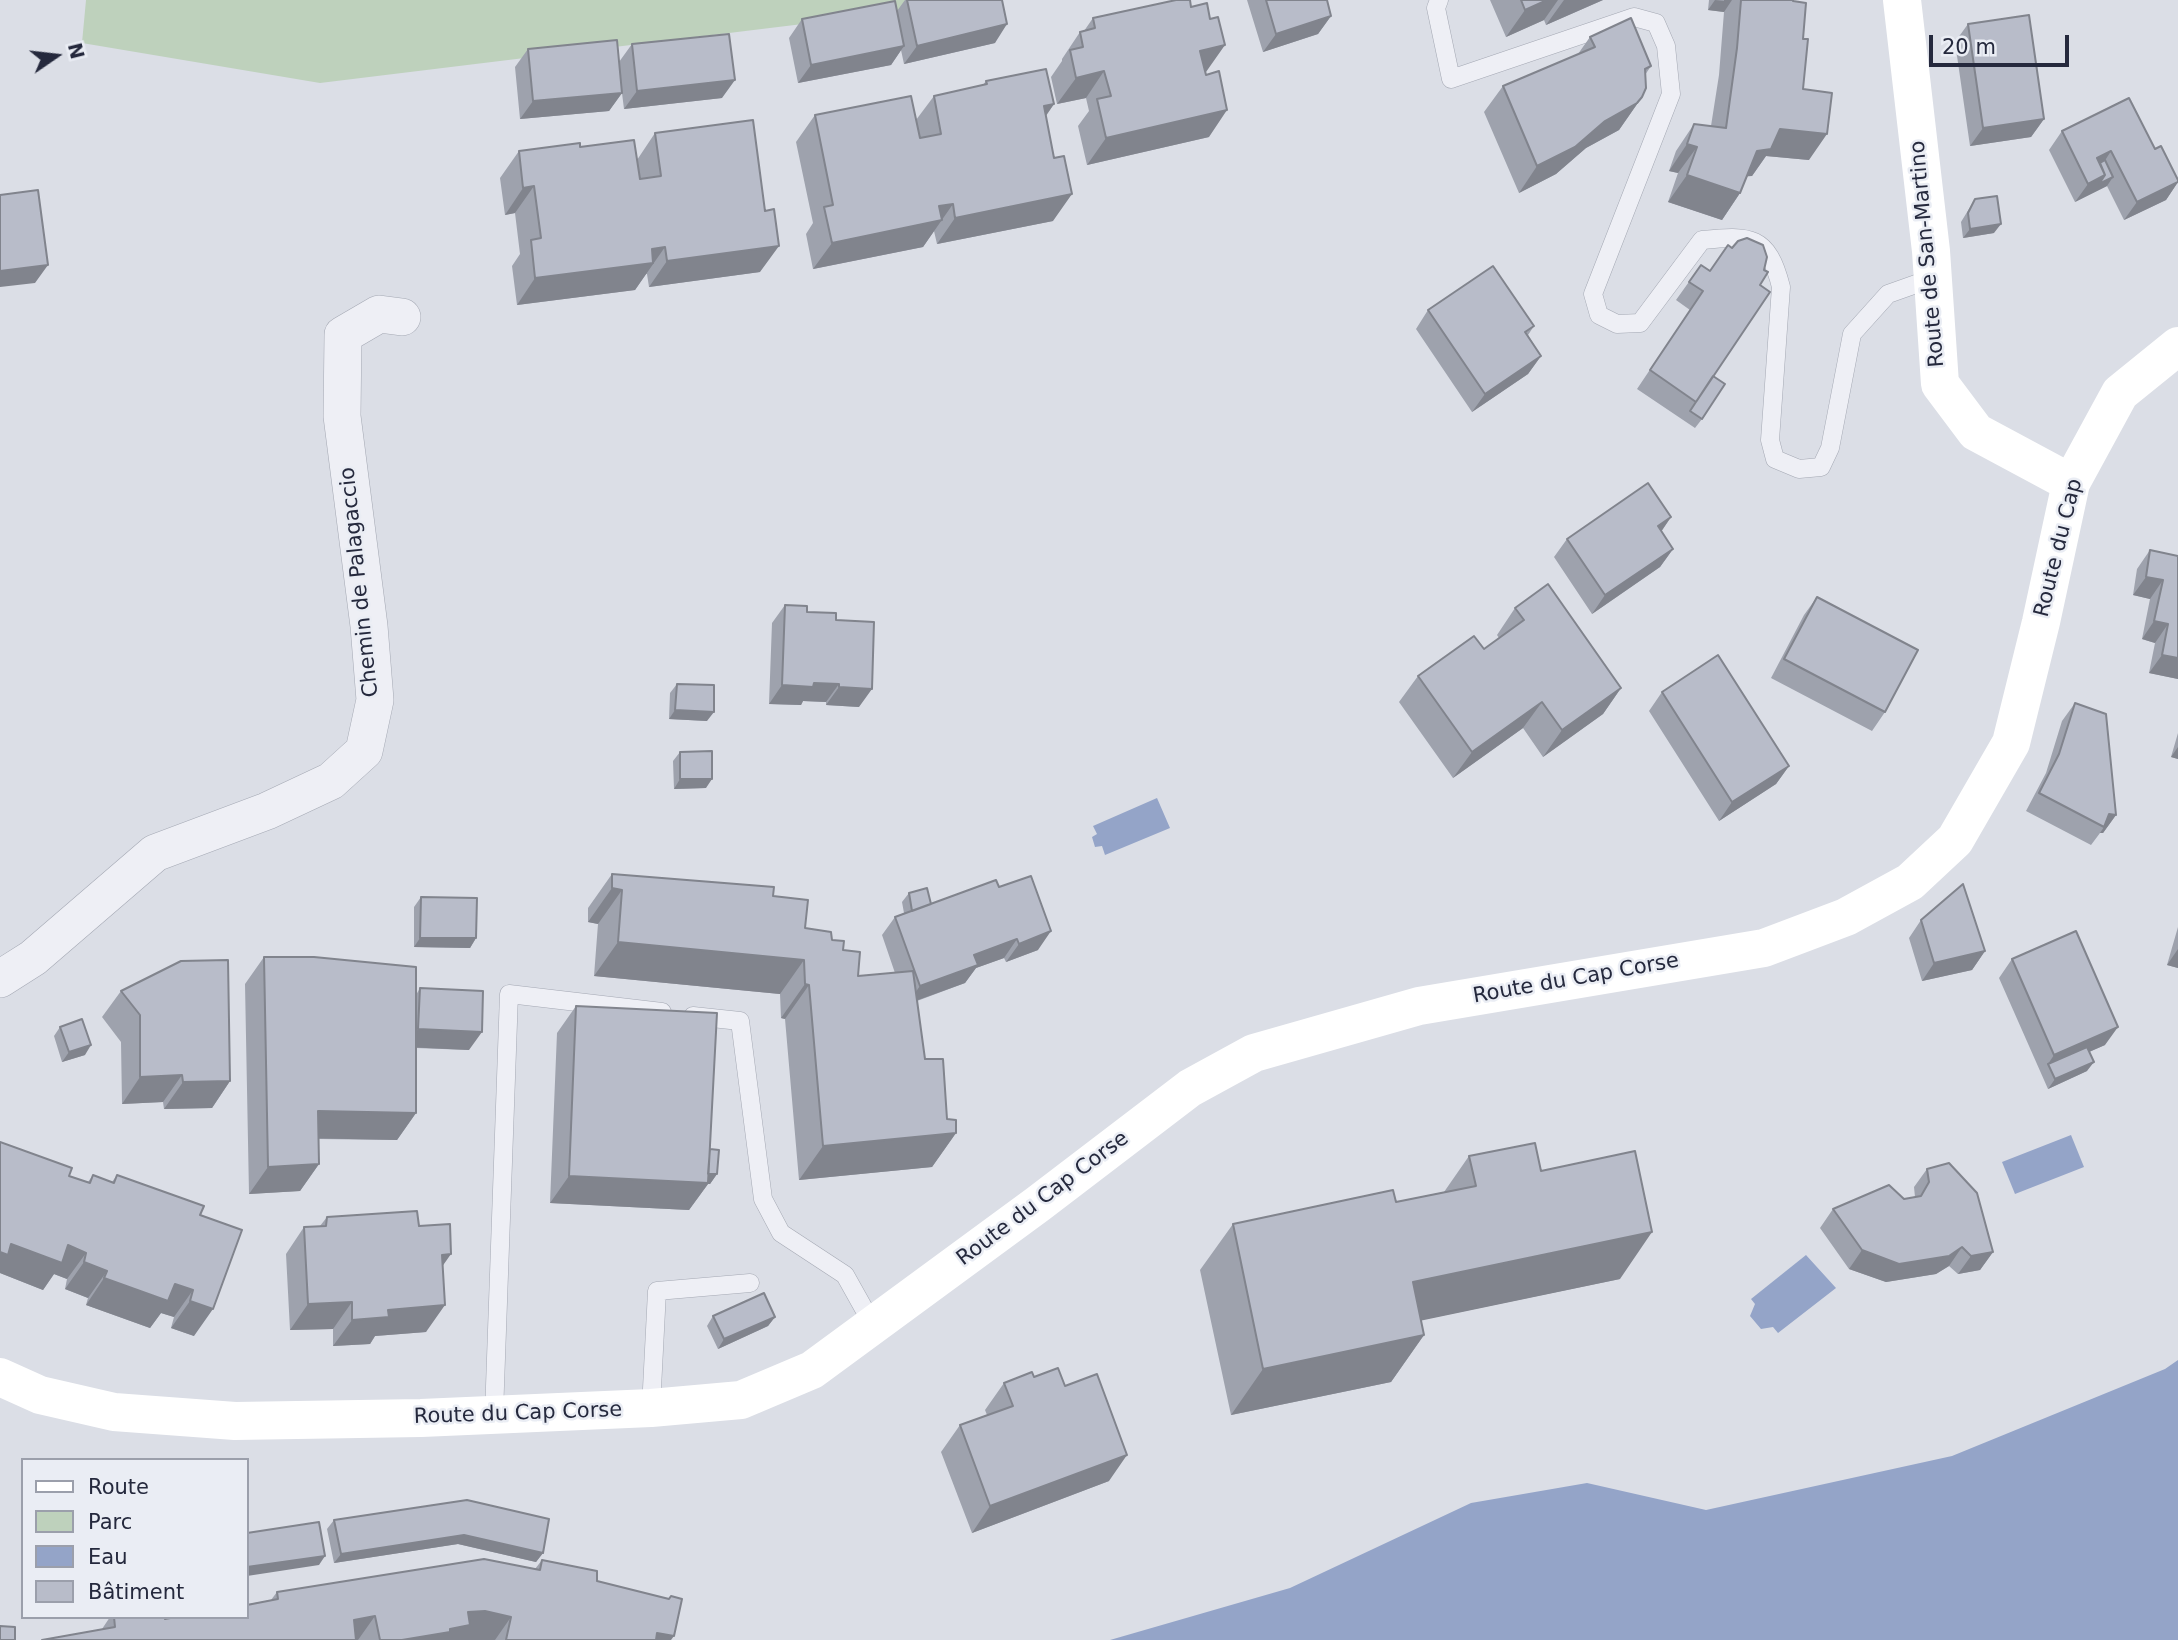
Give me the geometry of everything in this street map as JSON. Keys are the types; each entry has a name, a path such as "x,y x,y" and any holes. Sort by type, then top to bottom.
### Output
{"main road":[{"name":"Route de San-Martino","path":"1902,0 1933,278 1940,384 1976,432 2071,483"},
{"name":"Route du Cap","path":"2011,743 2042,622 2071,483 2120,393 2178,346"},
{"name":"Route du Cap Corse","path":"0,1377 40,1395 127,1413 235,1421 494,1415 652,1408 741,1400 812,1370 1190,1088 1254,1054 1419,1006 1764,948 1846,917 1910,882 1955,841 2011,743"}],"street":[{"name":"Chemin de Palagaccio","path":"0,979 33,958 155,853 267,811 331,781 364,751 375,700 369,626 342,416 343,335 380,314 402,317"}],"lane":[{"path":"1439,0 1436,8 1451,79 1634,17 1656,23 1666,46 1671,94 1593,294 1599,315 1618,324 1640,323 1702,240 1738,237 1759,243 1775,264 1781,287 1770,440 1775,459 1799,469 1821,467 1830,448 1852,334 1888,294 1933,278"},
{"path":"494,1415 509,994 740,1021 763,1199 781,1233 845,1275 873,1325"},
{"path":"652,1408 657,1292 750,1283"}],"green space":[{"path":"86,0 999,0 320,83 82,43"}],"water":[{"path":"1157,798 1170,828 1105,855 1102,846 1095,847 1092,837 1097,834 1093,826"},
{"path":"2071,1135 2084,1167 2015,1194 2002,1162"},
{"path":"1806,1255 1836,1288 1778,1333 1773,1327 1761,1329 1750,1316 1755,1304 1751,1299"},
{"path":"2178,1360 2178,1640 1110,1640 1290,1588 1471,1503 1587,1483 1706,1510 1952,1456 2165,1369"}],"building":[{"path":"907,0 1002,0 1007,24 917,46"},
{"path":"1176,0 1190,0 1191,7 1207,3 1210,19 1218,17 1225,45 1200,51 1206,75 1219,71 1227,110 1106,138 1097,99 1111,96 1104,71 1076,78 1070,50 1083,47 1080,32 1095,28 1093,18"},
{"path":"1266,0 1327,0 1331,16 1276,34"},
{"path":"1521,0 1547,0 1525,10"},
{"path":"1741,0 1793,0 1806,3 1803,39 1808,39 1803,89 1832,93 1827,134 1780,129 1771,149 1757,151 1740,193 1687,175 1697,147 1687,144 1694,124 1726,128"},
{"path":"895,1 904,46 811,65 802,19"},
{"path":"2029,15 2044,119 1983,128 1968,24"},
{"path":"1631,18 1651,66 1645,69 1646,88 1642,97 1637,103 1605,121 1575,147 1537,166 1503,86 1595,47 1590,37"},
{"path":"729,34 735,80 637,91 632,44"},
{"path":"617,40 622,93 533,101 528,49"},
{"path":"1046,69 1054,104 1044,106 1054,158 1064,156 1072,194 955,218 953,204 939,206 942,220 832,243 824,207 833,205 815,115 911,96 920,138 941,134 934,96 987,84 986,81"},
{"path":"2129,98 2155,149 2161,146 2178,180 2137,202 2111,151 2097,158 2105,175 2088,184 2062,131"},
{"path":"753,120 765,211 774,209 779,246 667,261 665,247 652,249 653,263 535,278 531,240 541,238 534,186 523,188 519,151 580,143 580,147 634,140 640,179 661,176 655,133"},
{"path":"2105,160 2113,177 2099,184 2105,175 2100,163"},
{"path":"38,190 48,265 0,271 0,195"},
{"path":"1997,196 2001,224 1970,229 1968,213 1975,199"},
{"path":"1747,238 1763,245 1767,257 1764,270 1768,272 1760,285 1770,292 1696,402 1650,370 1703,291 1689,282 1701,265 1710,271 1728,245 1732,248 1738,241"},
{"path":"1493,266 1534,326 1525,332 1541,356 1485,394 1428,310"},
{"path":"1713,376 1725,384 1702,419 1690,411"},
{"path":"1648,483 1671,517 1658,526 1673,549 1605,595 1567,539"},
{"path":"2150,550 2178,556 2178,658 2162,655 2168,624 2154,621 2163,580 2146,577"},
{"path":"1548,584 1621,688 1562,730 1542,702 1472,752 1418,676 1474,636 1484,649 1524,620 1515,608"},
{"path":"1817,597 1918,650 1885,712 1784,659"},
{"path":"785,605 807,606 807,612 836,613 836,620 874,622 872,689 839,687 839,684 814,683 813,687 782,685"},
{"path":"1718,655 1789,766 1732,802 1662,692"},
{"path":"677,684 714,685 714,712 675,710"},
{"path":"2075,703 2106,714 2116,815 2109,814 2104,827 2039,793 2059,754"},
{"path":"712,751 712,779 680,779 680,752"},
{"path":"612,874 774,887 773,896 808,900 805,928 831,932 832,940 844,941 843,950 860,952 858,976 913,971 925,1059 943,1059 947,1119 956,1120 956,1133 823,1146 809,985 805,984 804,960 618,942 622,890 612,888"},
{"path":"1031,876 1051,931 1019,944 1017,939 974,955 978,965 920,986 895,917 996,880 999,887"},
{"path":"1963,884 1985,951 1934,963 1921,920"},
{"path":"927,888 931,904 912,911 909,893"},
{"path":"421,897 477,898 476,938 420,938"},
{"path":"2076,931 2118,1027 2054,1055 2012,959"},
{"path":"264,957 314,957 416,967 416,1113 318,1111 319,1164 268,1167"},
{"path":"228,960 230,1081 183,1082 182,1075 140,1077 140,1015 121,991 181,961"},
{"path":"420,988 483,991 482,1032 418,1029"},
{"path":"576,1006 717,1013 708,1183 569,1176"},
{"path":"82,1019 91,1045 69,1052 60,1027"},
{"path":"2087,1047 2094,1062 2055,1079 2048,1064"},
{"path":"0,1142 72,1168 69,1176 90,1183 93,1175 114,1183 117,1175 204,1206 200,1215 242,1230 213,1309 190,1301 193,1290 175,1284 168,1301 104,1278 107,1271 84,1262 86,1253 68,1245 62,1263 11,1244 8,1255 0,1252"},
{"path":"1535,1143 1541,1171 1635,1151 1652,1232 1413,1282 1424,1335 1263,1369 1233,1224 1393,1190 1396,1202 1476,1186 1469,1156"},
{"path":"710,1149 719,1150 717,1174 708,1174"},
{"path":"1949,1163 1977,1193 1993,1252 1971,1256 1962,1247 1949,1256 1899,1264 1862,1250 1833,1209 1889,1185 1904,1199 1921,1196 1929,1182 1927,1169"},
{"path":"417,1211 419,1226 450,1224 451,1254 442,1255 445,1305 388,1310 389,1317 352,1320 352,1302 308,1304 304,1227 326,1226 327,1217"},
{"path":"764,1293 775,1317 724,1339 713,1316"},
{"path":"1058,1368 1065,1386 1097,1374 1127,1455 990,1506 960,1425 1013,1406 1004,1383 1032,1372 1034,1377"},
{"path":"467,1500 549,1519 543,1553 464,1535 341,1554 334,1520"},
{"path":"319,1522 325,1556 248,1567 248,1533"},
{"path":"484,1559 540,1570 542,1560 597,1571 597,1581 669,1599 671,1596 682,1599 674,1636 657,1633 656,1640 506,1640 511,1617 485,1611 468,1612 470,1625 450,1629 450,1632 402,1640 380,1640 375,1616 354,1620 356,1640 42,1640 115,1627 114,1619 248,1619 248,1605 278,1599 277,1592"},
{"path":"0,1626 15,1627 15,1640 0,1640"}]}
